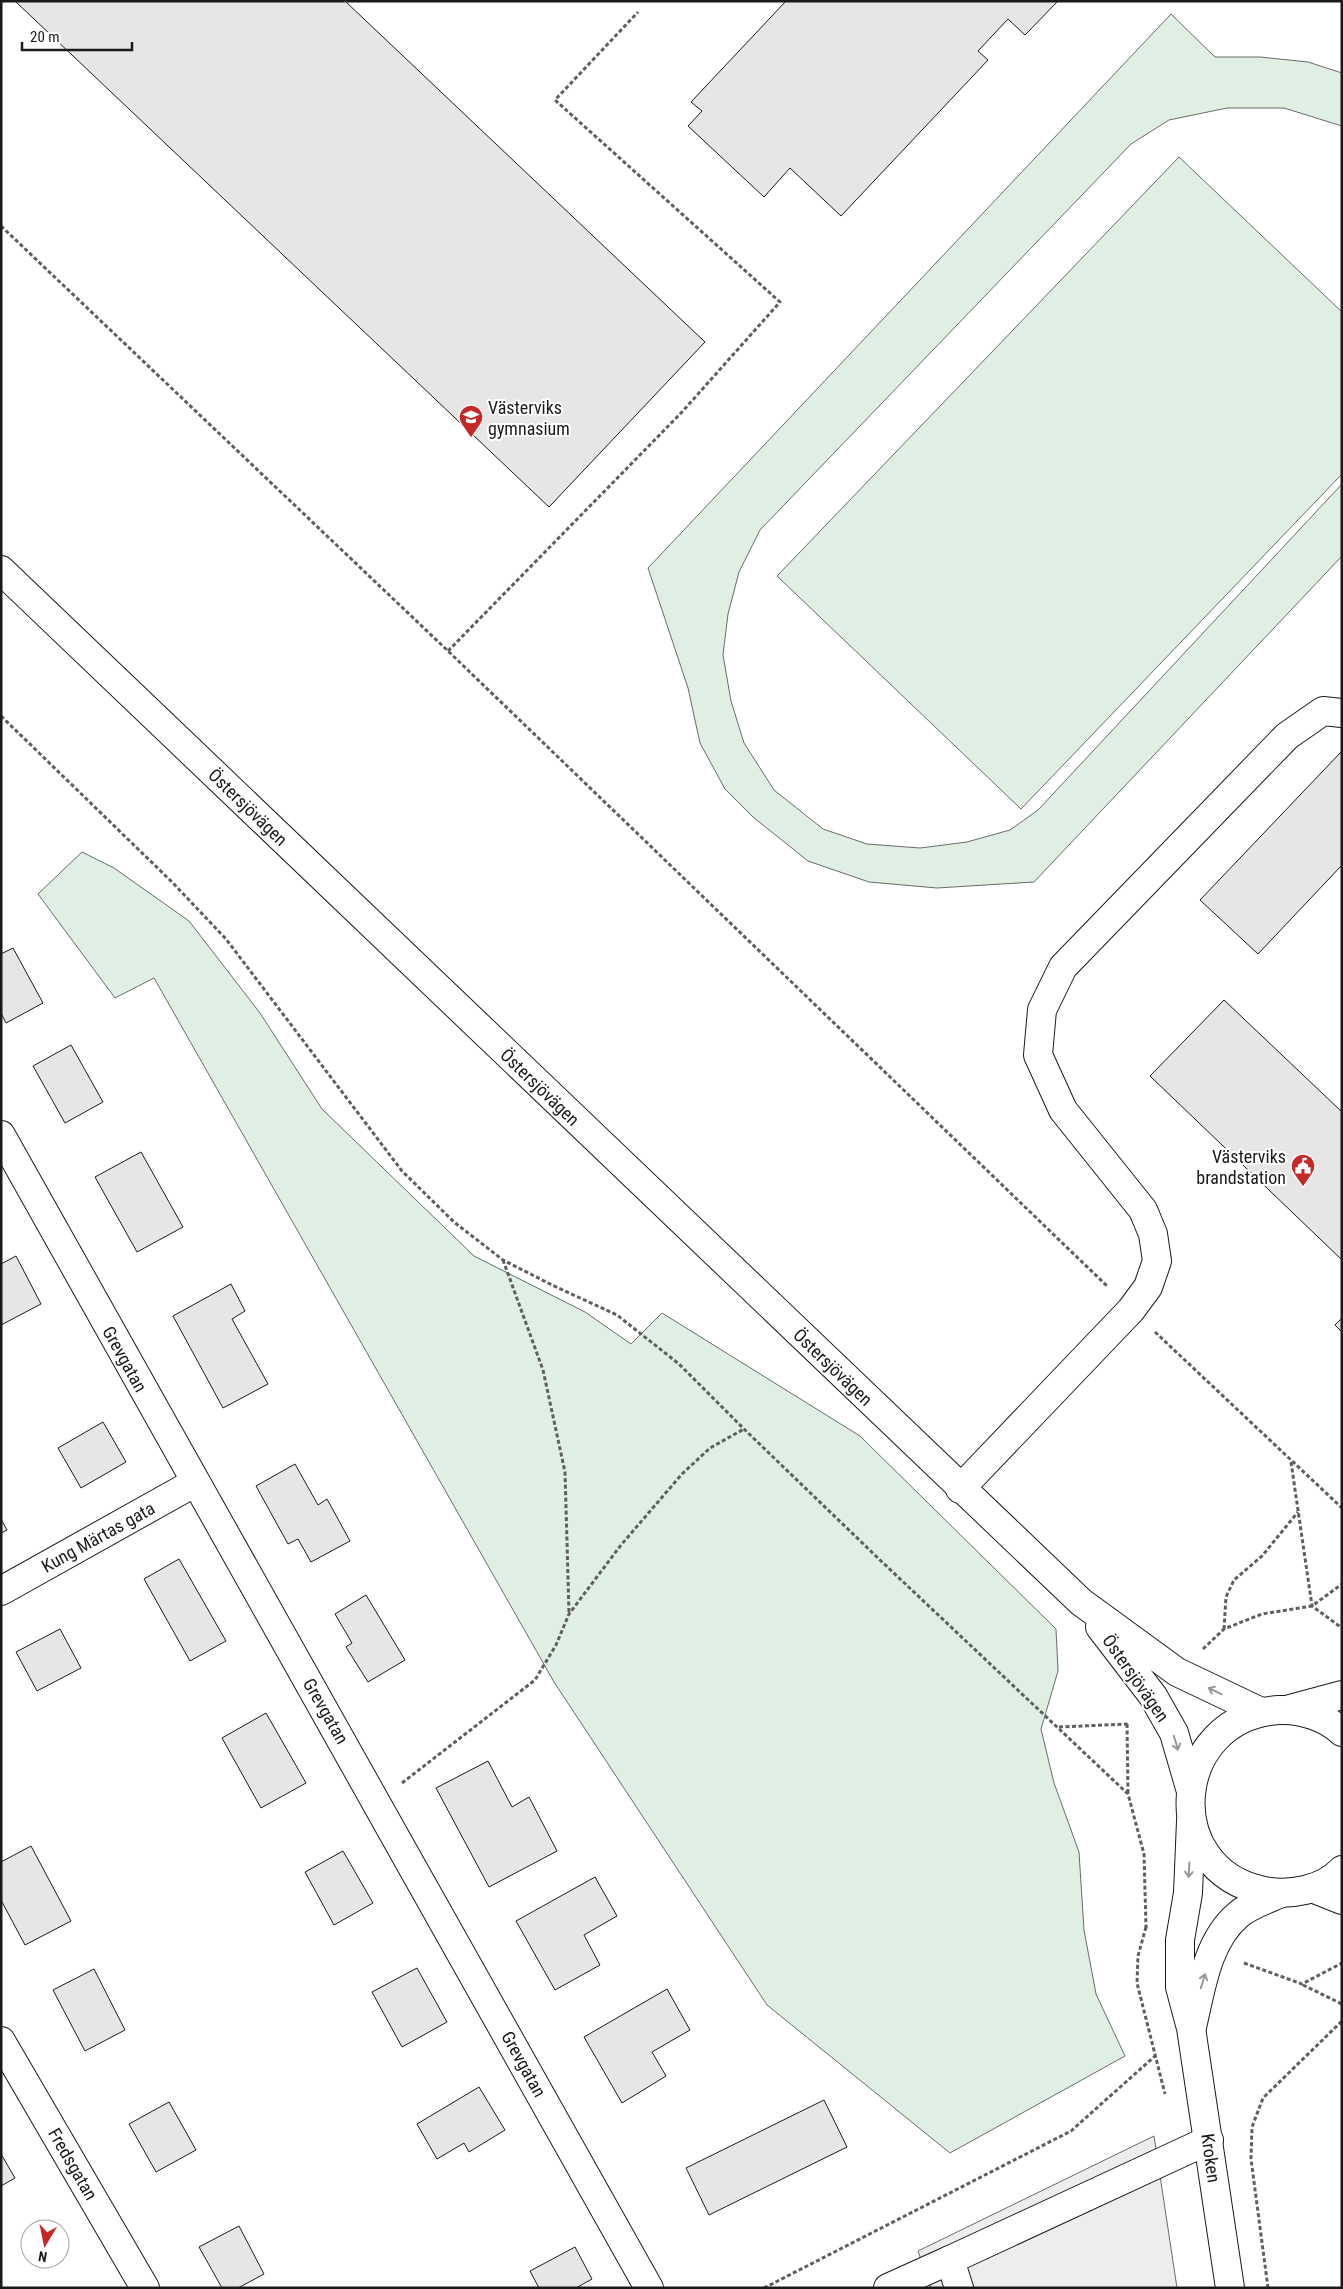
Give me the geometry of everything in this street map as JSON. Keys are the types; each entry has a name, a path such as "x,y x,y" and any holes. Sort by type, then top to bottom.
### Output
{"main road":[{"name":"Östersjövägen","path":"1,570 960,1489 1081,1602 1177,1672 1259,1712"},
{"path":"960,1489 1131,1310 1148,1287 1157,1261 1153,1234 1144,1210 1063,1110 1038,1055 1042,1010 1063,966 1288,736 1324,710 1342,713"},
{"name":"Grevgatan","path":"1,1135 194,1483 378,1802 649,2288"},
{"name":"Kung Märtas gata","path":"1,1591 194,1483"},
{"name":"Östersjövägen","path":"1081,1602 1153,1696 1174,1734 1190,1788"},
{"path":"1190,1788 1202,1754 1226,1727 1259,1712 1290,1710 1342,1695"},
{"path":"1290,1710 1316,1716 1342,1732"},
{"name":"Kroken","path":"1190,1788 1191,1821 1188,1893 1180,1940 1180,1987 1191,2028 1230,2288"},
{"path":"1191,1821 1203,1850 1223,1873 1249,1888 1279,1894 1312,1888 1336,1876 1342,1870"},
{"path":"1312,1888 1342,1900"},
{"name":"Kroken","path":"1191,2028 1212,1952 1225,1928 1239,1913 1279,1894"},
{"name":"Fredsgatan","path":"1,2041 144,2288"},
{"path":"888,2288 1209,2140"},
{"path":"950,2260 959,2288"}],"path":[{"path":"448,652 682,412 780,302 554,100 638,12"},
{"path":"1,226 448,652 1131,1310 1342,1508"},
{"path":"1,716 172,882 226,939 402,1171 454,1222 504,1260 552,1286 618,1315 679,1364 744,1429 1128,1794"},
{"path":"504,1260 542,1370 565,1472 569,1614"},
{"path":"378,1802 535,1680 556,1645 569,1614 621,1545 682,1474 710,1448 744,1429"},
{"path":"1291,1462 1312,1606 1342,1628"},
{"path":"1224,1629 1226,1597 1234,1580 1262,1556 1298,1512"},
{"path":"1312,1606 1342,1584"},
{"path":"1127,1724 1128,1794 1144,1854 1146,1927 1138,1956 1137,1983 1167,2103"},
{"path":"1146,1927 1180,1940"},
{"path":"1212,1952 1302,1984 1342,2004"},
{"path":"1302,1984 1342,1964"},
{"path":"1268,2288 1251,2159 1252,2127 1263,2098 1342,2021"},
{"path":"764,2288 1071,2131 1155,2056"}],"green space":[{"path":"1171,14 1215,57 1260,57 1308,62 1342,73 1342,126 1284,108 1227,108 1169,120 1131,144 760,530 739,572 728,614 723,655 731,701 744,743 774,790 823,829 867,844 920,848 967,842 1010,830 1038,810 1342,484 1342,556 1034,882 937,888 869,882 808,861 753,817 725,789 700,743 688,688 648,568"},
{"path":"1179,157 1342,312 1342,474 1021,809 777,576"},
{"path":"82,852 114,868 189,921 260,1013 322,1109 474,1256 585,1312 631,1344 662,1313 860,1436 1056,1629 1058,1671 1041,1729 1054,1783 1079,1852 1084,1930 1096,1994 1125,2056 950,2153 767,2005 554,1682 154,978 115,998 38,894"}],"shaded area":[{"path":"1154,2136 1177,2288 931,2288 918,2251"}],"building":[{"path":"15,1 345,1 705,342 549,507"},
{"path":"786,1 1058,1 1025,35 1008,19 978,51 988,60 841,216 790,168 764,197 688,126 702,111 691,102"},
{"path":"1342,751 1342,865 1258,954 1200,900"},
{"path":"13,948 43,1003 6,1023 1,1013 1,954"},
{"name":"Västerviks brandstation","path":"1224,1000 1342,1112 1342,1260 1150,1076"},
{"path":"71,1045 103,1102 65,1123 33,1066"},
{"path":"141,1152 183,1227 137,1252 95,1177"},
{"path":"16,1256 41,1304 1,1325 1,1264"},
{"path":"231,1284 245,1311 232,1319 268,1384 223,1408 173,1316"},
{"path":"1342,1318 1342,1332 1335,1325"},
{"path":"103,1422 126,1462 81,1488 58,1448"},
{"path":"295,1464 318,1505 327,1499 350,1541 311,1562 298,1539 288,1544 256,1486"},
{"path":"1,1519 7,1530 1,1533"},
{"path":"179,1559 226,1641 190,1661 144,1579"},
{"path":"366,1595 405,1660 368,1682 346,1647 352,1643 335,1614"},
{"path":"60,1629 81,1668 37,1691 16,1652"},
{"path":"266,1713 306,1783 261,1808 222,1738"},
{"path":"488,1761 512,1807 529,1797 557,1851 489,1887 436,1788"},
{"path":"31,1846 71,1921 25,1945 1,1900 1,1862"},
{"path":"343,1851 373,1903 334,1925 305,1872"},
{"path":"595,1877 617,1916 584,1935 600,1965 555,1990 516,1921"},
{"path":"417,1968 447,2022 402,2047 372,1992"},
{"path":"94,1969 125,2030 85,2051 53,1990"},
{"path":"667,1989 690,2030 652,2052 666,2076 622,2103 584,2037"},
{"path":"479,2087 505,2130 469,2152 464,2143 437,2159 417,2124"},
{"path":"824,2100 847,2147 709,2215 686,2168"},
{"path":"169,2102 196,2150 156,2172 129,2124"},
{"path":"1,2154 15,2178 1,2186"},
{"path":"239,2226 264,2274 238,2288 222,2288 199,2247"},
{"path":"575,2247 592,2279 576,2288 539,2288 530,2271"}],"place":[{"name":"Västerviks gymnasium","path":"471,438"},
{"name":"Västerviks brandstation","path":"1303,1187"}]}
